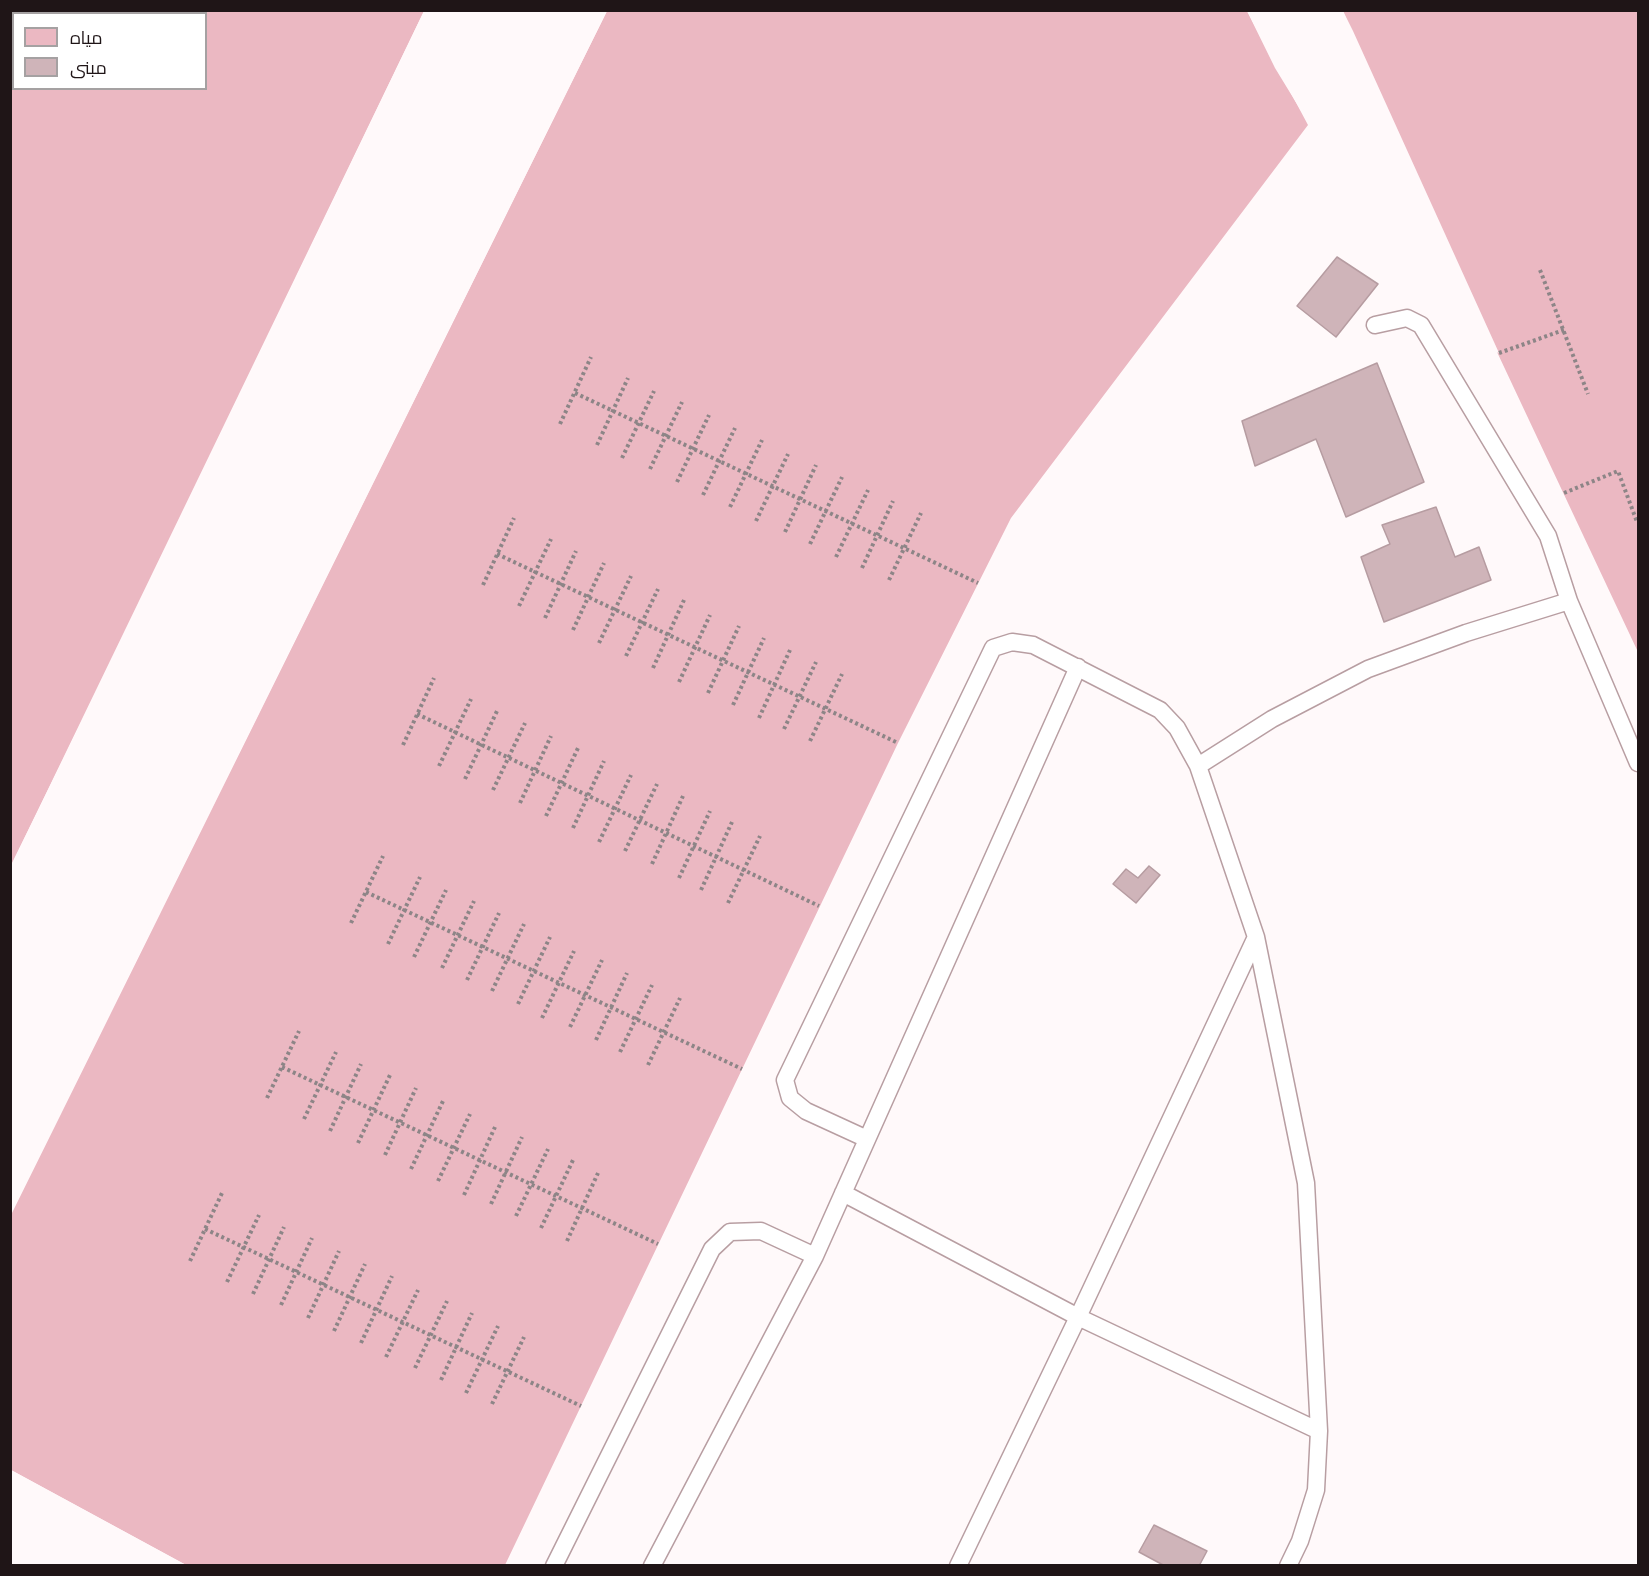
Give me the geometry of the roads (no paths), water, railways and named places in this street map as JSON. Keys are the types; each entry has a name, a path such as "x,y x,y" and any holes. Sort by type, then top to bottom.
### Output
{"lane":[{"path":"1375,325 1407,318 1421,324 1548,536 1569,602 1638,763"},
{"path":"1198,766 1272,718 1368,669 1466,633 1569,602"},
{"path":"867,1139 806,1112 790,1098 785,1080 993,648 1012,642 1034,645 1160,710 1177,728 1198,766 1256,937 1306,1183 1319,1431 1316,1490 1300,1541 1288,1566"},
{"path":"652,1566 816,1256 1078,667"},
{"path":"958,1566 1078,1317 1256,937"},
{"path":"843,1193 1078,1317 1319,1431"},
{"path":"554,1566 712,1249 730,1232 761,1231 816,1256"}],"water":[{"path":"11,11 424,11 11,865"},
{"path":"607,11 1247,11 1308,125 1011,518 898,743 505,1565 186,1565 11,1470 10,1215"},
{"path":"1343,11 1638,11 1638,652 1427,203"}]}
